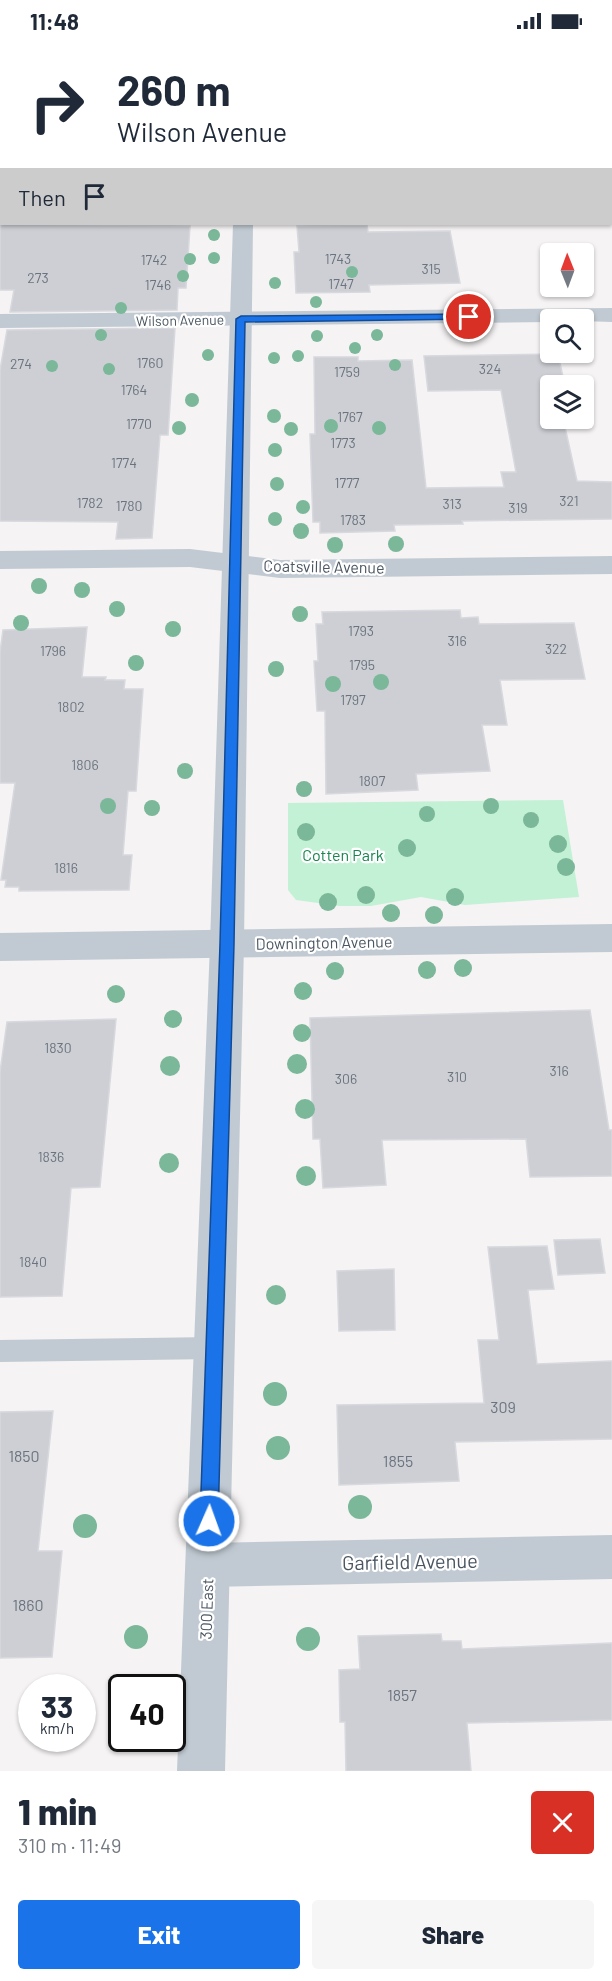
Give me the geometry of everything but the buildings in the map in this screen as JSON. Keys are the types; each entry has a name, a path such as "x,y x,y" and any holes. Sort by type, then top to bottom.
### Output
{"street":[{"name":"300 East","path":"201,1771 227,944 243,225"},
{"name":"Wilson Avenue","path":"0,321 612,315"},
{"name":"Coatsville Avenue","path":"0,560 190,558 280,569 612,565"},
{"name":"Downington Avenue","path":"0,947 612,938"},
{"name":"Garfield Avenue","path":"208,1565 612,1557"}],"lane":[{"path":"0,1351 215,1348"}],"green space":[{"name":"Cotten Park","path":"563,800 579,897 465,905 421,897 371,906 340,906 296,900 288,890 288,803"}],"route":[{"path":"209,1521 227,944 241,319 469,317"}]}
